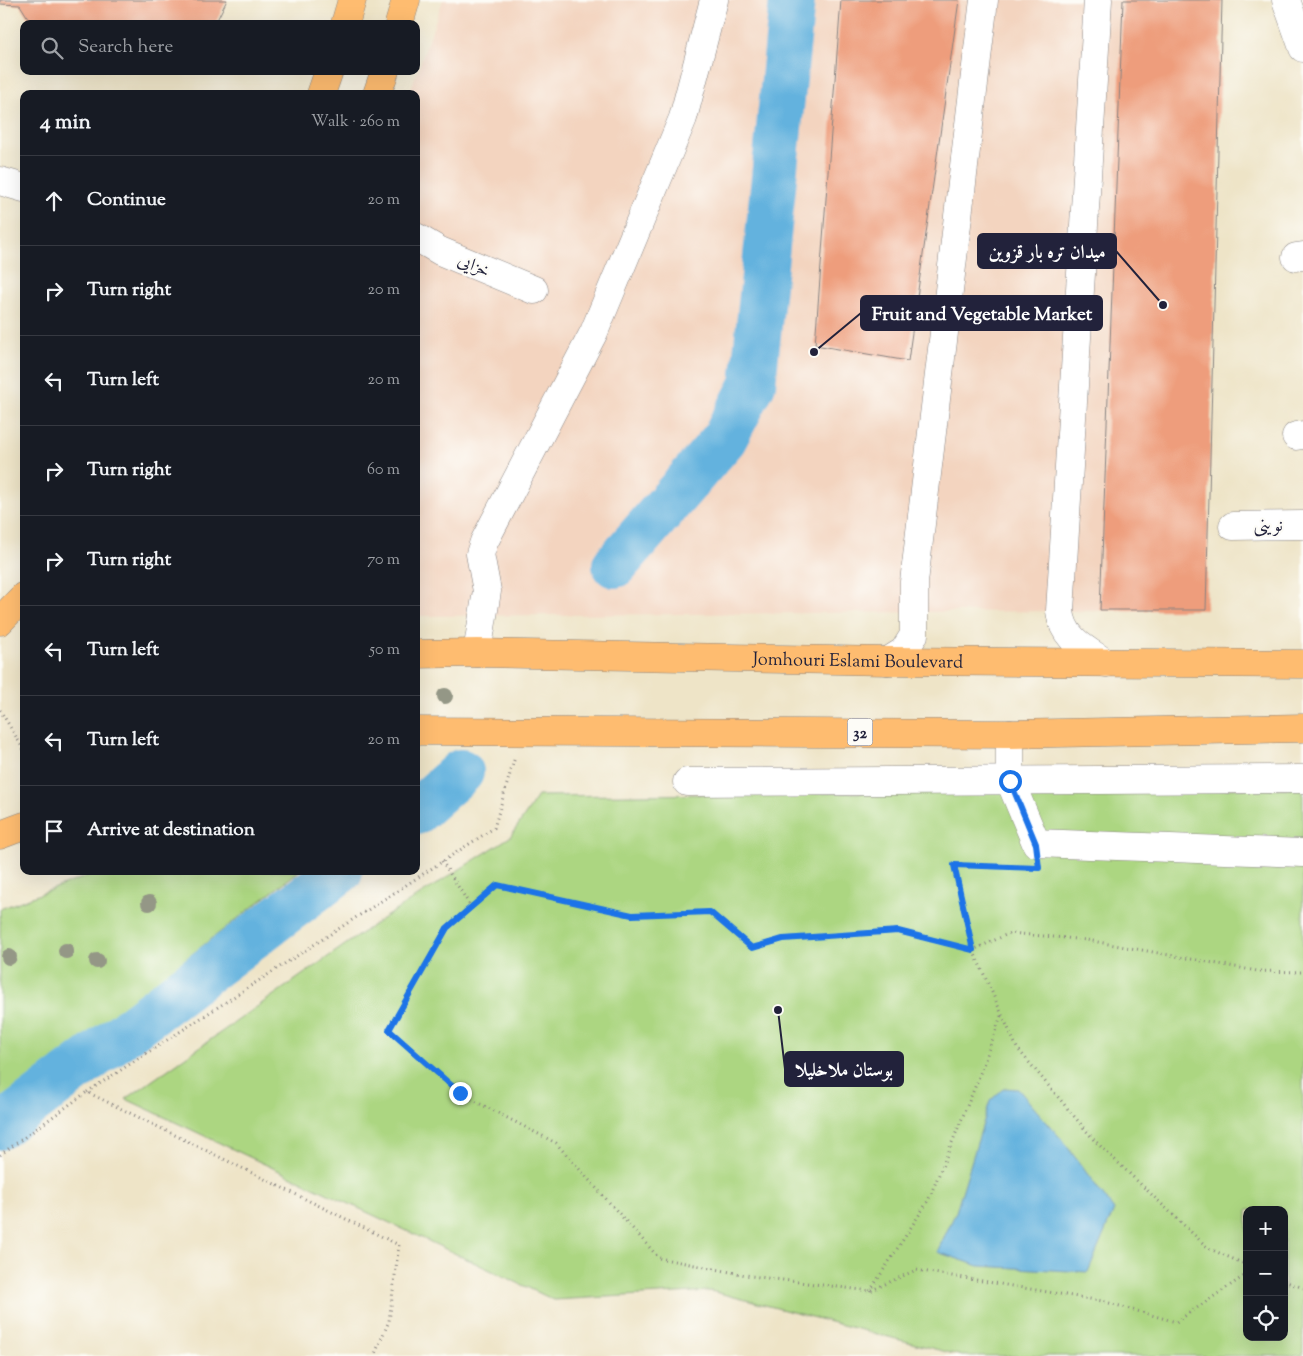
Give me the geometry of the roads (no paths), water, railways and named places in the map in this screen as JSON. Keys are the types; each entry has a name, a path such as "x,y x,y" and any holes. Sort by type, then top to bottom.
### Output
{"main road":[{"path":"346,20 352,0"},
{"path":"400,20 406,0"},
{"path":"323,90 328,75"},
{"path":"378,90 384,75"},
{"path":"0,621 20,600"},
{"name":"Jomhouri Eslami Boulevard","path":"428,654 477,653 888,661 1303,664"},
{"name":"32","path":"420,731 1010,734 1303,728"},
{"path":"0,835 20,828"}],"street":[{"path":"477,653 487,591 480,554 484,542 594,332 683,118 714,0"},
{"path":"888,661 904,651 914,635 914,582 984,0"},
{"path":"1098,0 1061,583 1062,624 1069,636 1106,663"},
{"path":"1286,0 1303,48"},
{"path":"0,180 20,187"},
{"name":"خزایی","path":"420,239 440,251 534,290"},
{"name":"نوینی","path":"1233,526 1303,525"},
{"path":"1010,734 1010,781 1036,844 1303,852"},
{"path":"688,782 1303,779"}],"water":[{"path":"1004,1088 1018,1089 1063,1141 1114,1210 1088,1272 979,1266 937,1252 956,1212 990,1101"}],"waterway":[{"path":"615,565 724,439 753,384 792,0"},
{"path":"420,808 461,772"},
{"path":"0,1127 335,875"}],"place":[{"name":"میدان تره بار قزوین","path":"1163,305"},
{"name":"Fruit and Vegetable Market","path":"814,352"},
{"name":"بوستان ملاخلیلا","path":"778,1010"}]}
